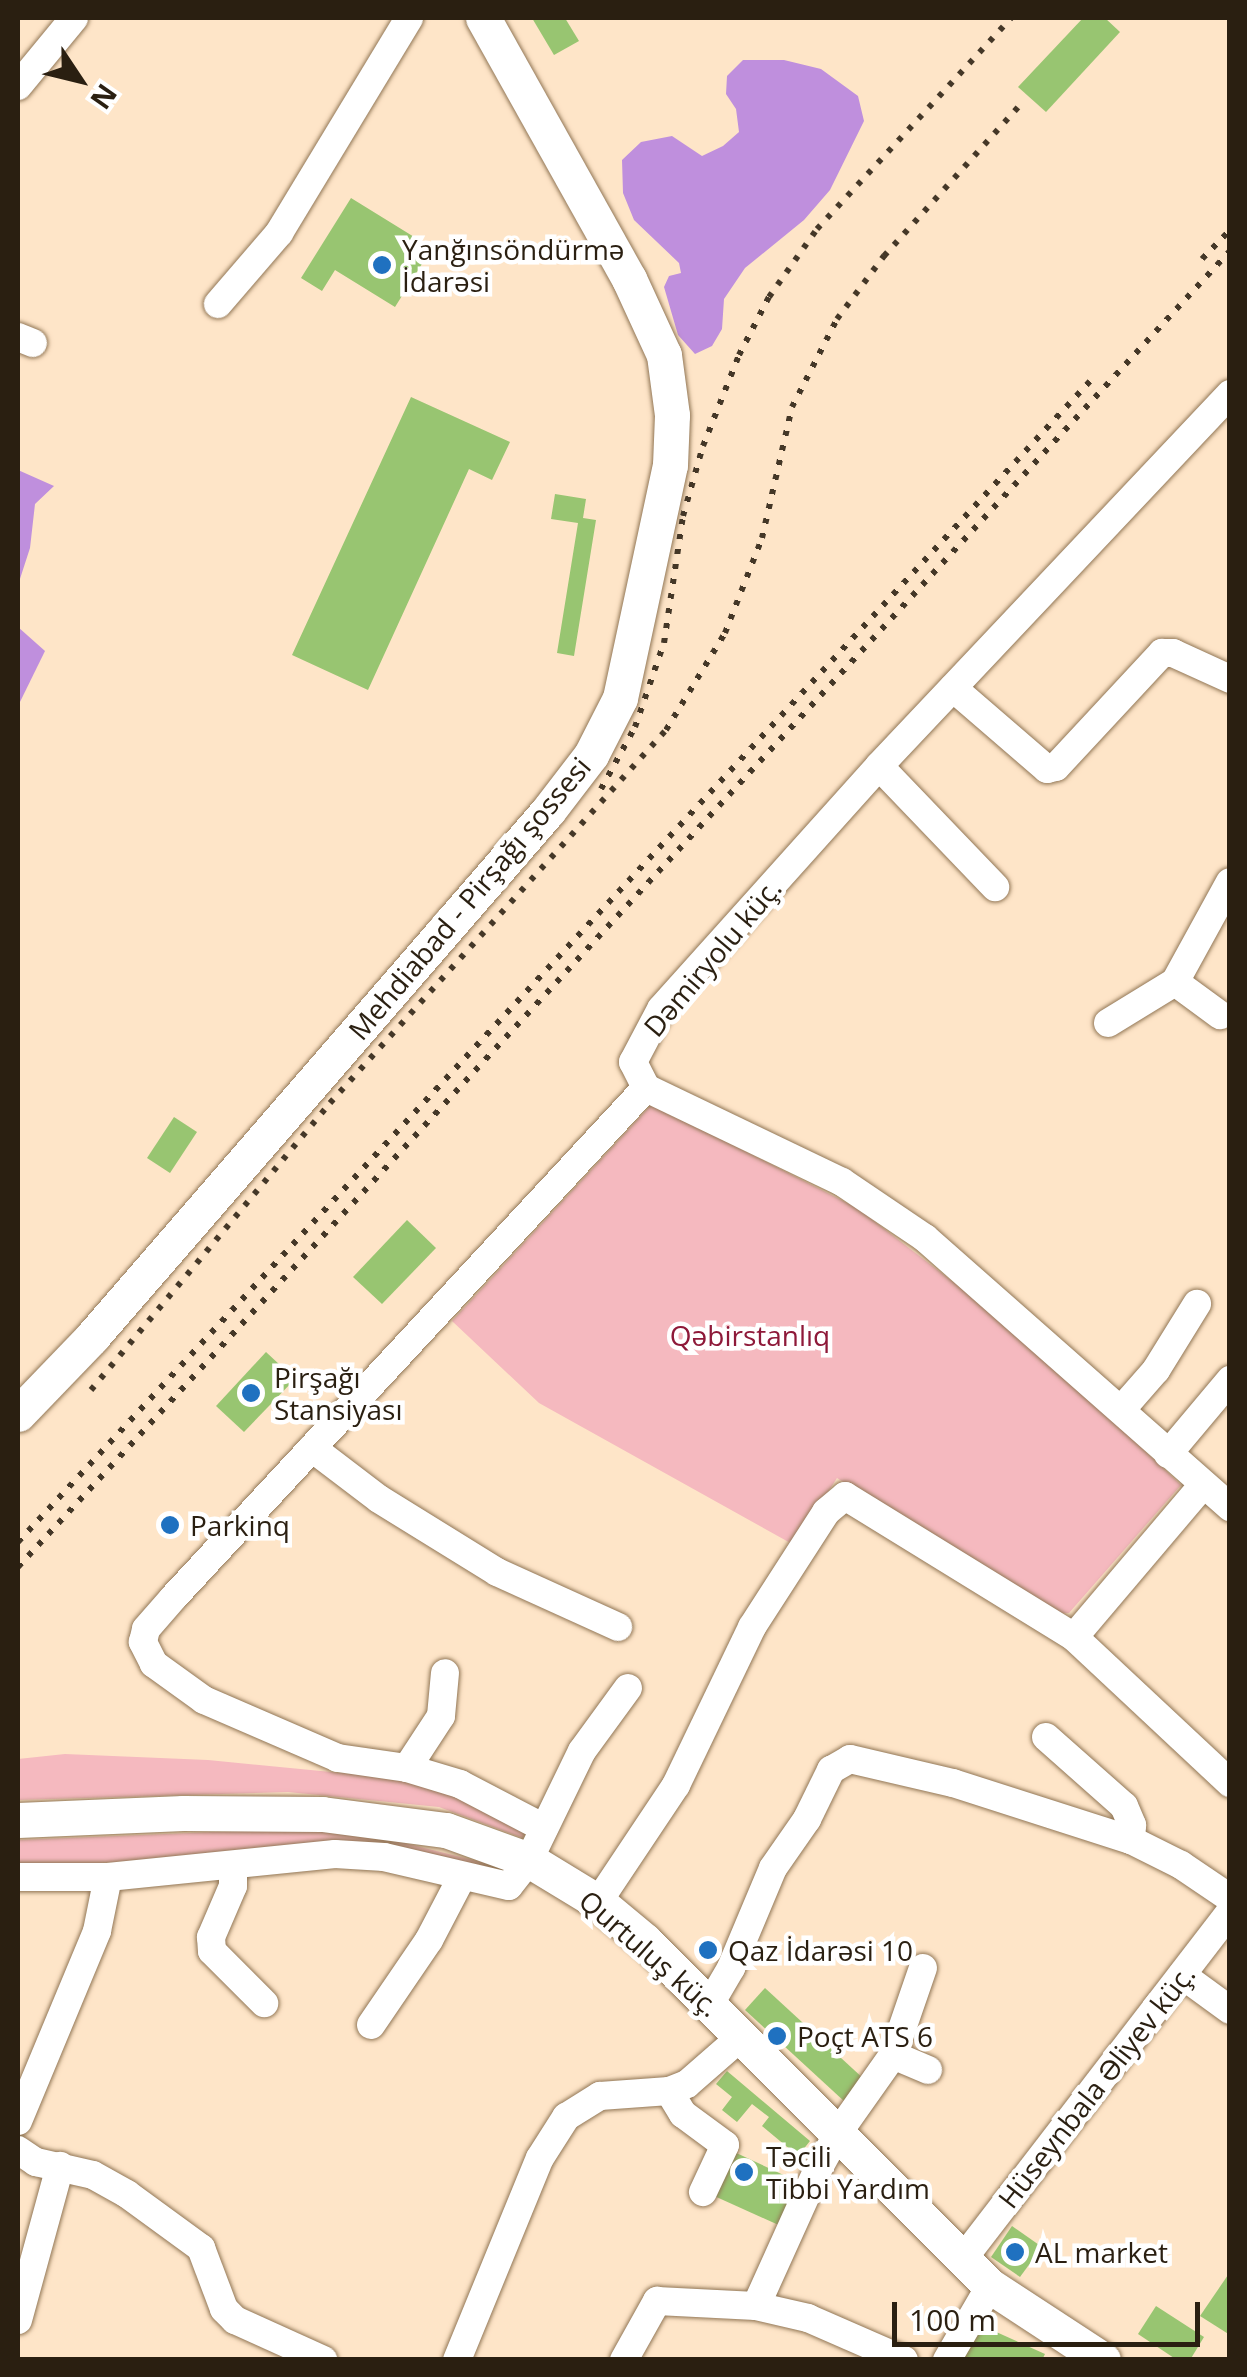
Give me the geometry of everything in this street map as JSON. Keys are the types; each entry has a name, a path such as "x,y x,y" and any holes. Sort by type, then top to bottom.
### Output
{"main road":[{"name":"Mehdiabad - Pirşağı şossesi","path":"18,1414 92,1337 548,811 591,754 620,698 670,465 672,415 664,356 629,279 483,18"},
{"name":"Qurtuluş küç.","path":"18,1820 183,1813 322,1814 446,1830 529,1860 598,1902 710,2004 990,2286 1103,2360"}],"street":[{"path":"18,86 74,18"},
{"path":"218,304 279,233 410,18"},
{"name":"Dəmiryolu küç.","path":"646,1088 633,1062 661,1009 879,766 1227,402"},
{"path":"953,688 1048,770 1056,767 1162,653 1173,653 1230,679"},
{"path":"879,766 995,887"},
{"path":"1108,1023 1175,982 1230,882"},
{"path":"1175,982 1220,1015"},
{"path":"544,1828 460,1784 407,1768 316,1750 182,1688 146,1654 146,1628 646,1088 879,1204 1003,1302 1230,1506"},
{"path":"1121,1410 1156,1370 1197,1304"},
{"path":"1168,1454 1230,1380"},
{"path":"312,1448 379,1500 496,1572 618,1626"},
{"path":"1074,1636 1203,1485"},
{"path":"598,1902 676,1785 752,1627 835,1501 845,1496 858,1500 1074,1636 1230,1783"},
{"path":"407,1768 441,1716 445,1673"},
{"path":"18,1877 108,1876 335,1854 384,1858 509,1886 529,1860 582,1750 628,1688"},
{"path":"1046,1737 1124,1806 1132,1825 1131,1840"},
{"path":"710,2004 731,1968 773,1868 808,1820 838,1762 850,1758 953,1784 1131,1840 1181,1865 1230,1898"},
{"path":"233,1864 233,1886 211,1938 212,1951 264,2003"},
{"path":"18,2122 97,1931 108,1876"},
{"path":"370,2024 409,1972 462,1876"},
{"name":"Hüseynbala Əliyev küç.","path":"962,2260 1230,1912"},
{"path":"756,2306 838,2132 892,2055 923,1968"},
{"path":"1182,1976 1230,2010"},
{"path":"457,2360 540,2158 566,2117 600,2096 669,2091 687,2084 742,2036"},
{"path":"892,2055 928,2070"},
{"path":"669,2091 683,2114 725,2145 704,2192"},
{"path":"18,2150 36,2162 110,2183 193,2240 209,2261 224,2309 235,2320 314,2358"},
{"path":"18,2320 60,2166"},
{"path":"947,2360 990,2286"},
{"path":"624,2360 657,2301 756,2306 808,2318 904,2360"}],"green space":[{"name":"Qəbirstanlıq","path":"652,1104 857,1208 1022,1335 1181,1485 1069,1613 1053,1614 837,1478 794,1545 539,1403 452,1321"},
{"path":"65,1754 208,1760 403,1779 449,1793 525,1830 523,1838 439,1807 288,1792 18,1800 18,1759"},
{"path":"284,1829 372,1835 509,1869 503,1878 236,1853 18,1869 18,1840"}],"shaded area":[{"path":"743,60 784,60 821,69 858,96 864,121 830,190 804,220 745,268 724,299 722,329 712,346 695,354 678,335 664,287 669,276 681,273 679,263 634,220 623,193 622,160 641,142 672,136 702,156 723,146 739,132 736,109 726,94 727,76"},
{"path":"18,470 54,486 35,504 30,548 18,585"},
{"path":"18,627 45,651 18,706"}],"building":[{"path":"532,18 565,18 579,41 554,55"},
{"path":"1083,18 1105,18 1120,32 1046,112 1018,87"},
{"path":"351,198 432,248 395,307 335,270 322,291 301,278"},
{"path":"411,397 510,442 492,480 469,469 368,690 292,655"},
{"path":"555,494 586,499 583,518 596,520 574,656 557,653 578,523 551,519"},
{"path":"174,1117 197,1132 170,1173 147,1158"},
{"path":"407,1220 436,1248 382,1304 353,1277"},
{"path":"266,1352 295,1379 244,1432 216,1406"},
{"path":"765,1988 865,2080 845,2102 745,2010"},
{"path":"727,2071 810,2141 798,2156 762,2126 769,2117 752,2104 737,2122 722,2110 732,2097 716,2084"},
{"path":"732,2151 803,2184 783,2227 712,2195"},
{"path":"1012,2226 1042,2247 1020,2277 991,2257"},
{"path":"1230,2272 1230,2335 1200,2316"},
{"path":"1156,2306 1204,2337 1190,2360 1177,2360 1138,2334"},
{"path":"974,2322 1045,2354 1042,2360 957,2360"}],"railway":[{"path":"601,789 635,727 664,643 683,516 703,446 739,355 769,297 817,229 1011,18"},
{"path":"91,1390 330,1103 666,730 725,633 762,538 792,407 837,319 884,256 1021,104"},
{"path":"1202,259 1230,230"},
{"path":"18,1567 1230,251"},
{"path":"18,1542 1090,381"}],"place":[{"name":"Yanğınsöndürmə İdarəsi","path":"382,265"},
{"name":"Pirşağı Stansiyası","path":"251,1393"},
{"name":"Parkinq","path":"170,1525"},
{"name":"Qaz İdarəsi 10","path":"708,1950"},
{"name":"Poçt ATS 6","path":"777,2036"},
{"name":"Təcili Tibbi Yardım","path":"744,2172"},
{"name":"AL market","path":"1015,2252"}]}
